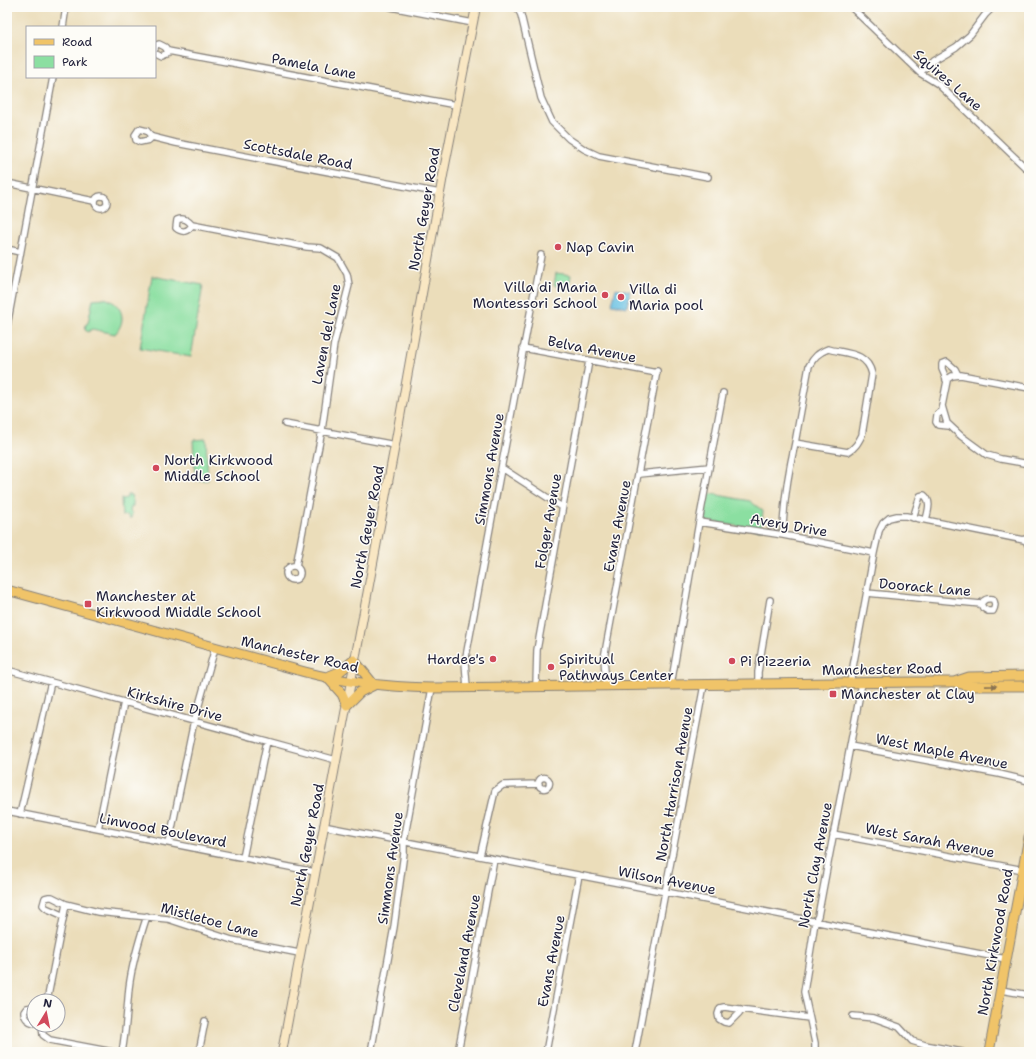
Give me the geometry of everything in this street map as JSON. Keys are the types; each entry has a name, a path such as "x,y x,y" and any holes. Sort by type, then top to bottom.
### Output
{"main road":[{"name":"Manchester Road","path":"7,590 215,648 327,677 374,685 432,688 954,682 969,686 1029,686"},
{"path":"354,660 374,685 360,692 347,705 342,694 327,677 339,672 354,660"},
{"name":"Manchester Road","path":"954,682 969,677 1029,676"},
{"name":"North Kirkwood Road","path":"989,1052 1006,959 1026,871 1029,837"}],"street":[{"path":"62,26 66,7"},
{"path":"391,7 473,23"},
{"name":"North Geyer Road","path":"282,1052 314,872 347,705 354,660 395,445 456,105 476,7"},
{"path":"517,7 521,15 540,98 552,122 569,139 584,149 600,156 708,177"},
{"name":"Squires Lane","path":"851,7 920,73 938,84 1029,171"},
{"path":"920,73 932,61 956,47 970,35 993,7"},
{"name":"Pamela Lane","path":"156,45 162,45 168,51 456,105"},
{"name":"Pamela Lane","path":"156,54 161,56 166,54 168,51"},
{"path":"7,326 53,78"},
{"name":"Scottsdale Road","path":"152,138 440,193"},
{"path":"7,183 94,201"},
{"name":"Laven del Lane","path":"192,225 320,248 338,258 345,267 349,279 349,285 334,344 322,430 296,566"},
{"path":"7,249 20,252"},
{"name":"Simmons Avenue","path":"467,687 466,662 541,255"},
{"name":"Belva Avenue","path":"523,348 657,372"},
{"path":"783,535 783,512 786,485 809,366 813,358 820,352 828,349 860,356 866,360 870,366 872,374 862,435 853,449 848,452 795,443"},
{"name":"Folger Avenue","path":"536,686 537,650 589,361"},
{"path":"958,376 951,364 947,362 943,363 942,369 946,380 942,411 945,421 949,426 987,455 1029,464"},
{"name":"Evans Avenue","path":"606,686 604,658 657,372"},
{"path":"946,380 952,376 961,375 1029,388"},
{"path":"671,685 699,522 724,393"},
{"path":"942,411 937,415 936,422 938,425 949,426"},
{"path":"285,424 395,445"},
{"path":"639,474 709,467"},
{"path":"502,468 562,507"},
{"path":"913,518 917,501 920,496 924,495 928,498 929,502 926,520"},
{"path":"850,683 874,552 883,523 889,518 897,516 913,518 1027,538 1029,547"},
{"name":"Avery Drive","path":"699,522 783,535 874,552"},
{"name":"Doorack Lane","path":"867,593 981,604"},
{"path":"758,684 758,672 770,600"},
{"path":"169,843 195,721 215,648"},
{"name":"Kirkshire Drive","path":"7,670 336,760"},
{"path":"20,814 51,682"},
{"name":"North Clay Avenue","path":"815,1052 804,992 815,922 818,916 862,683"},
{"name":"North Harrison Avenue","path":"635,1052 704,685"},
{"name":"Simmons Avenue","path":"371,1052 394,927 404,853 404,841 432,688"},
{"path":"98,829 124,702"},
{"path":"243,858 266,742"},
{"name":"West Maple Avenue","path":"850,746 1029,781"},
{"path":"480,856 495,791 503,785 539,784"},
{"name":"Linwood Boulevard","path":"7,811 314,872"},
{"name":"Wilson Avenue","path":"323,826 1006,959"},
{"name":"West Sarah Avenue","path":"833,834 1026,871"},
{"name":"Cleveland Avenue","path":"458,1052 494,859"},
{"name":"Evans Avenue","path":"546,1052 579,875"},
{"name":"Mistletoe Lane","path":"64,916 46,908 43,905 45,898 49,896 66,904 98,912 168,919 232,940 299,953"},
{"path":"49,993 66,904"},
{"path":"122,1052 126,1034 129,987 134,958 147,916"},
{"path":"1001,990 1029,995"},
{"path":"26,1009 24,1012 24,1016 26,1018"},
{"path":"741,1009 809,1018"},
{"path":"853,1016 874,1018 899,1027 912,1041 962,1052"},
{"path":"199,1052 205,1021"},
{"path":"43,1033 50,1040 113,1052"}],"green space":[{"path":"556,273 571,275 569,289 554,285"},
{"path":"152,276 203,285 191,357 140,348"},
{"path":"104,298 115,304 121,313 121,323 115,334 92,329 88,332 85,330 93,299"},
{"path":"206,439 208,480 195,480 193,440"},
{"path":"707,493 750,501 763,511 761,530 701,520"},
{"path":"127,495 131,495 133,500 133,507 131,507 130,512 132,513 131,518 129,518 128,515 122,516 121,499 127,498"}],"water":[{"name":"Villa di Maria pool","path":"616,288 630,291 627,307 612,304"}],"place":[{"name":"Nap Cavin","path":"558,247"},
{"name":"Villa di Maria Montessori School","path":"605,295"},
{"name":"Villa di Maria pool","path":"621,297"},
{"name":"North Kirkwood Middle School","path":"156,468"},
{"name":"Manchester at Kirkwood Middle School","path":"88,604"},
{"name":"Hardee's","path":"493,659"},
{"name":"Pi Pizzeria","path":"732,661"},
{"name":"Spiritual Pathways Center","path":"551,667"},
{"name":"Manchester at Clay","path":"833,694"}]}
